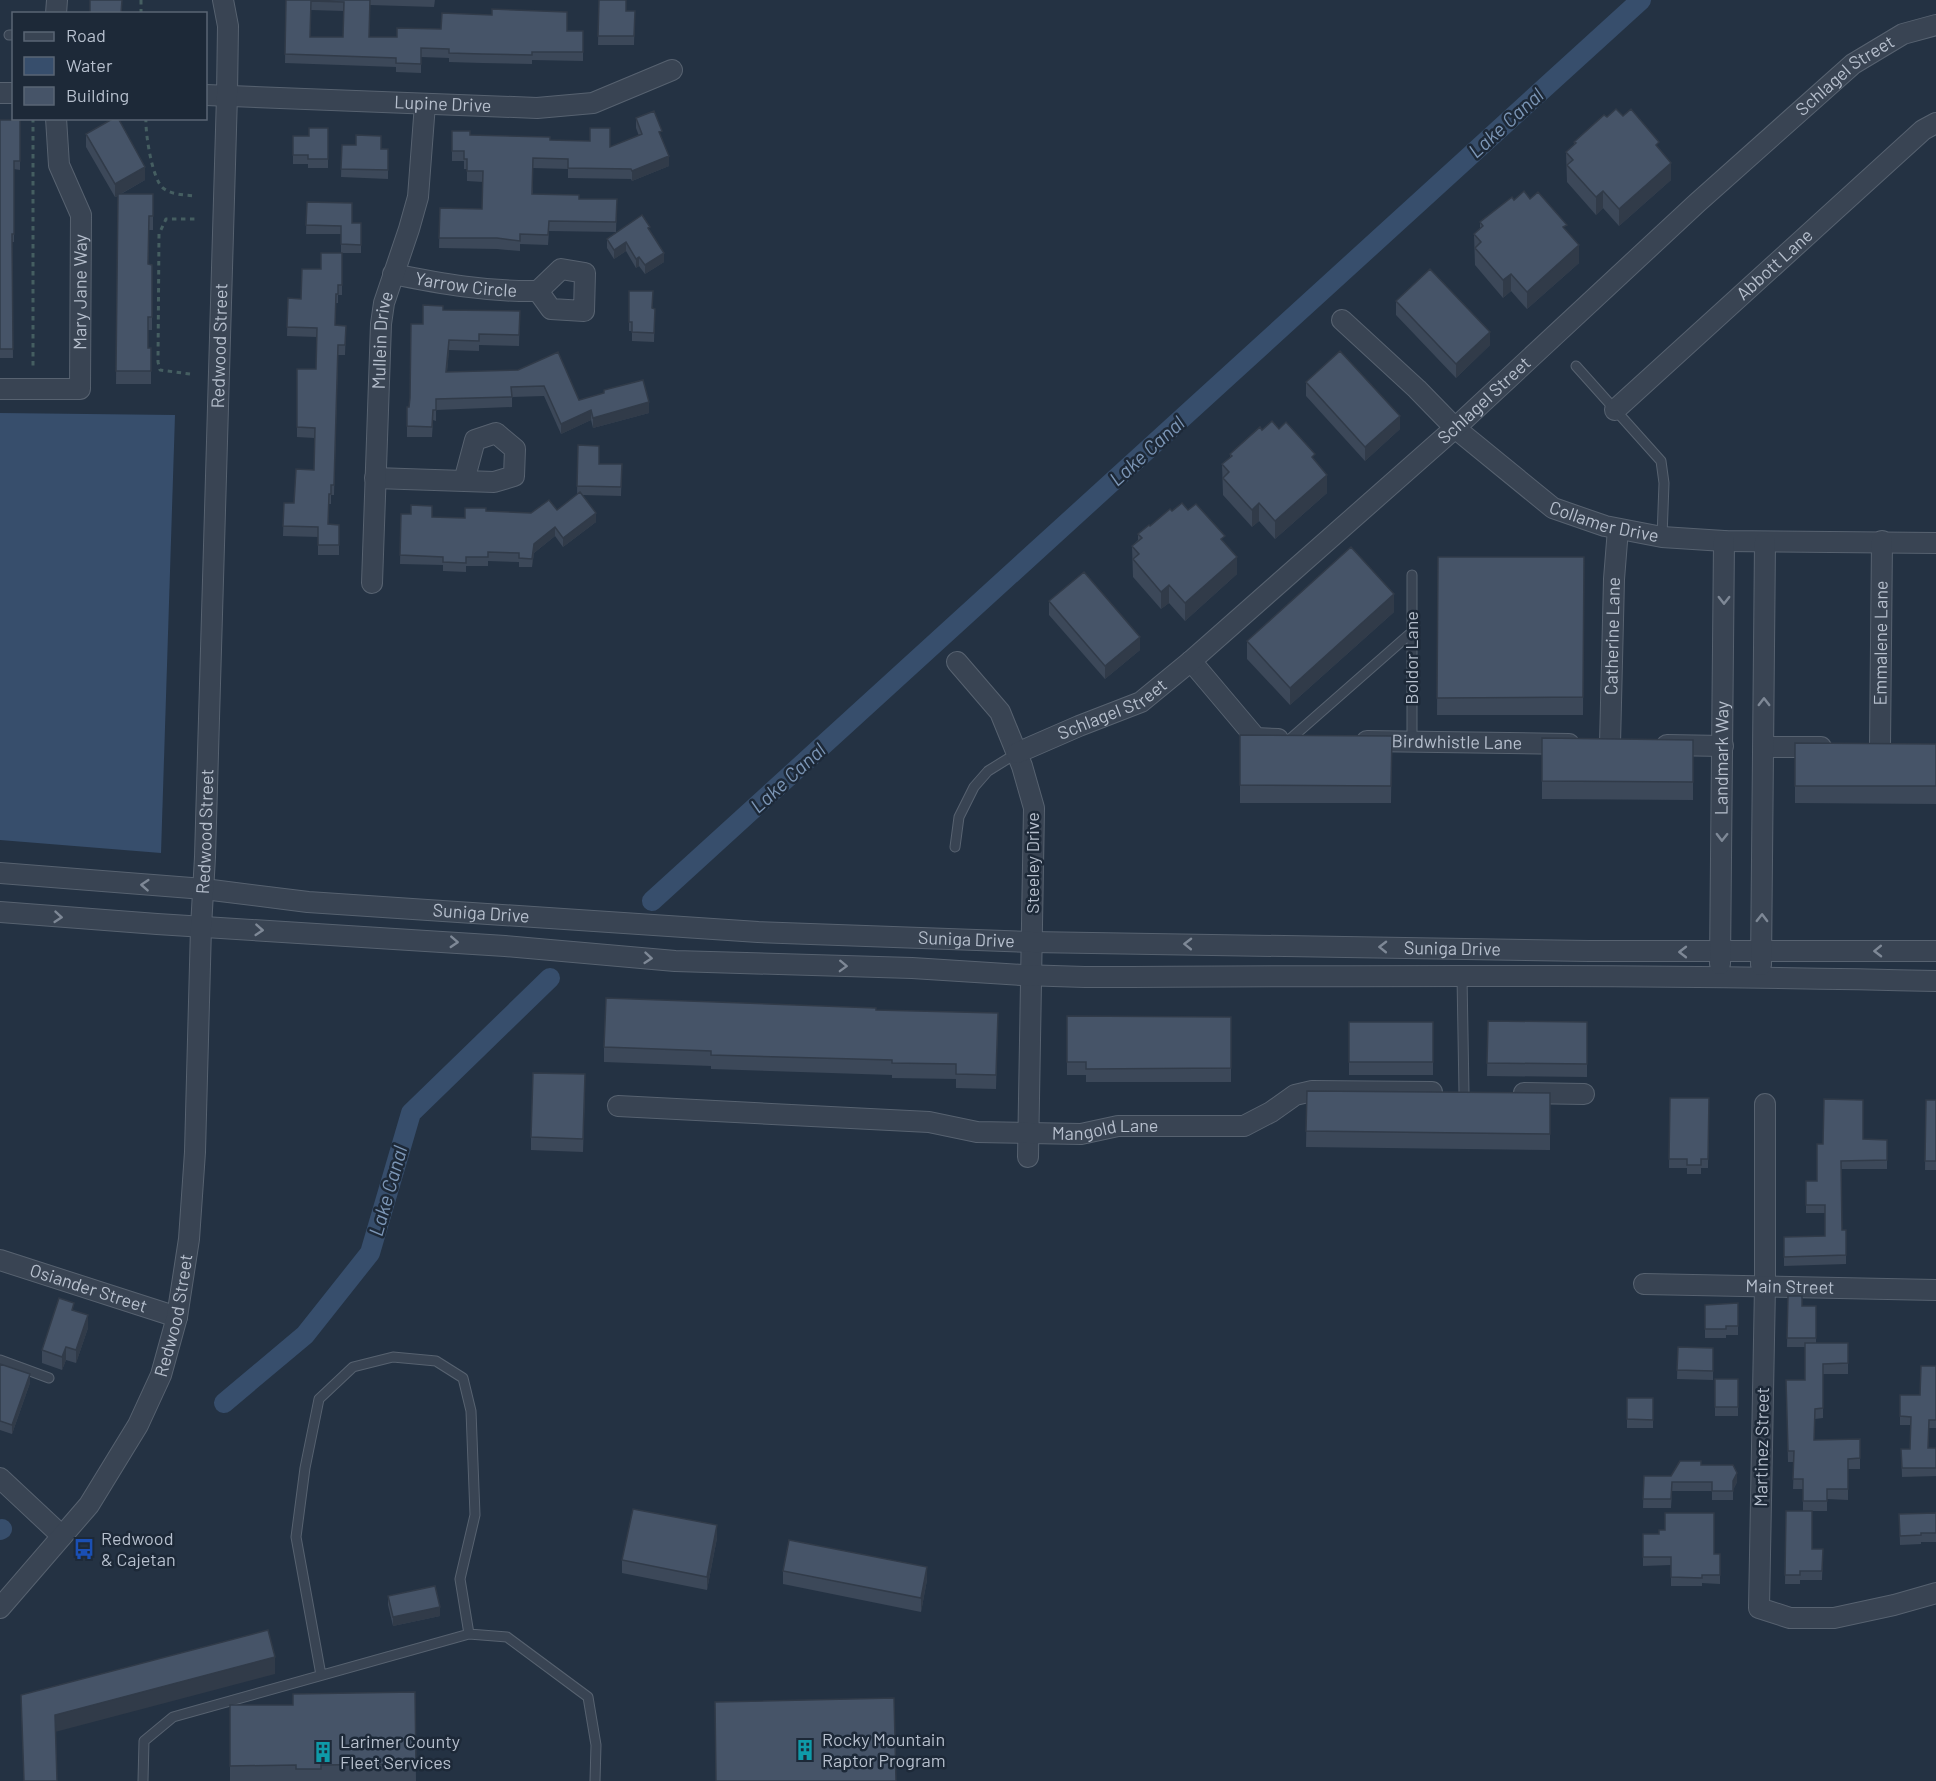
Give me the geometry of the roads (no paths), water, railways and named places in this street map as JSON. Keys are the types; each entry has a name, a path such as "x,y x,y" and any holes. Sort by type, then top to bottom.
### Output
{"street":[{"name":"Redwood Street","path":"0,1608 89,1505 138,1425 161,1375 177,1317 189,1239 195,1152 204,889 227,95 228,26 223,0"},
{"name":"Schlagel Street","path":"1017,753 1141,702 1191,661 1455,428 1722,180 1853,63 1903,34 1936,25"},
{"name":"Lupine Drive","path":"207,94 537,108 593,103 672,70"},
{"name":"Mullein Drive","path":"372,583 381,324 384,303 418,197 425,104"},
{"name":"Mary Jane Way","path":"0,389 80,390 81,215 59,165 56,120"},
{"name":"Abbott Lane","path":"1615,410 1923,130 1936,123"},
{"name":"Yarrow Circle","path":"393,274 459,287 538,291"},
{"name":"Collamer Drive","path":"1342,320 1417,388 1455,428 1553,508 1605,526 1662,537 1765,542 1936,543"},
{"path":"375,478 464,481"},
{"name":"Catherine Lane","path":"1610,744 1614,579 1618,529"},
{"name":"Landmark Way","path":"1720,976 1724,541"},
{"path":"1761,977 1765,542"},
{"name":"Emmalene Lane","path":"1880,747 1882,542"},
{"path":"1191,661 1257,738 1312,740"},
{"name":"Steeley Drive","path":"957,662 1000,712 1017,753 1034,808 1028,1157"},
{"name":"Birdwhistle Lane","path":"1345,741 1723,746"},
{"path":"1764,747 1835,747"},
{"path":"1857,747 1902,747"},
{"name":"Suniga Drive","path":"0,873 204,889 308,902 758,932 1032,942 1578,951 1936,951"},
{"name":"Suniga Drive","path":"0,912 505,946 675,961 912,968 1085,977 1720,976 1936,981"},
{"name":"Mangold Lane","path":"618,1106 929,1122 977,1132 1081,1134 1118,1126 1244,1126 1271,1112 1295,1095 1312,1091 1485,1093"},
{"path":"1507,1093 1584,1094"},
{"name":"Martinez Street","path":"1765,1104 1765,1286 1759,1608 1790,1618 1834,1618 1936,1593"},
{"name":"Osiander Street","path":"0,1260 177,1317"},
{"name":"Main Street","path":"1644,1284 1936,1290"},
{"path":"0,1478 63,1536"}],"lane":[{"path":"1576,366 1661,462 1664,483 1662,537"},
{"name":"Boldor Lane","path":"1412,574 1412,741"},
{"path":"1289,740 1413,632"},
{"path":"955,847 959,817 974,787 988,771 1017,753"},
{"path":"1461,976 1464,1093"},
{"path":"321,1675 296,1538 305,1468 319,1399 353,1367 393,1357 436,1361 464,1378 471,1411 475,1515 460,1579 469,1634"},
{"path":"0,1360 49,1378"},
{"path":"143,1781 144,1741 173,1717 469,1634 507,1637 588,1697 596,1746 595,1781"}],"water":[{"path":"0,413 175,415 161,853 0,840"}],"waterway":[{"name":"Lake Canal","path":"652,901 1641,0"},
{"name":"Lake Canal","path":"224,1403 305,1335 370,1253 411,1113 550,978"}],"place":[{"name":"Redwood & Cajetan","path":"84,1549"},
{"name":"Rocky Mountain Raptor Program","path":"805,1750"},
{"name":"Larimer County Fleet Services","path":"323,1752"}]}
